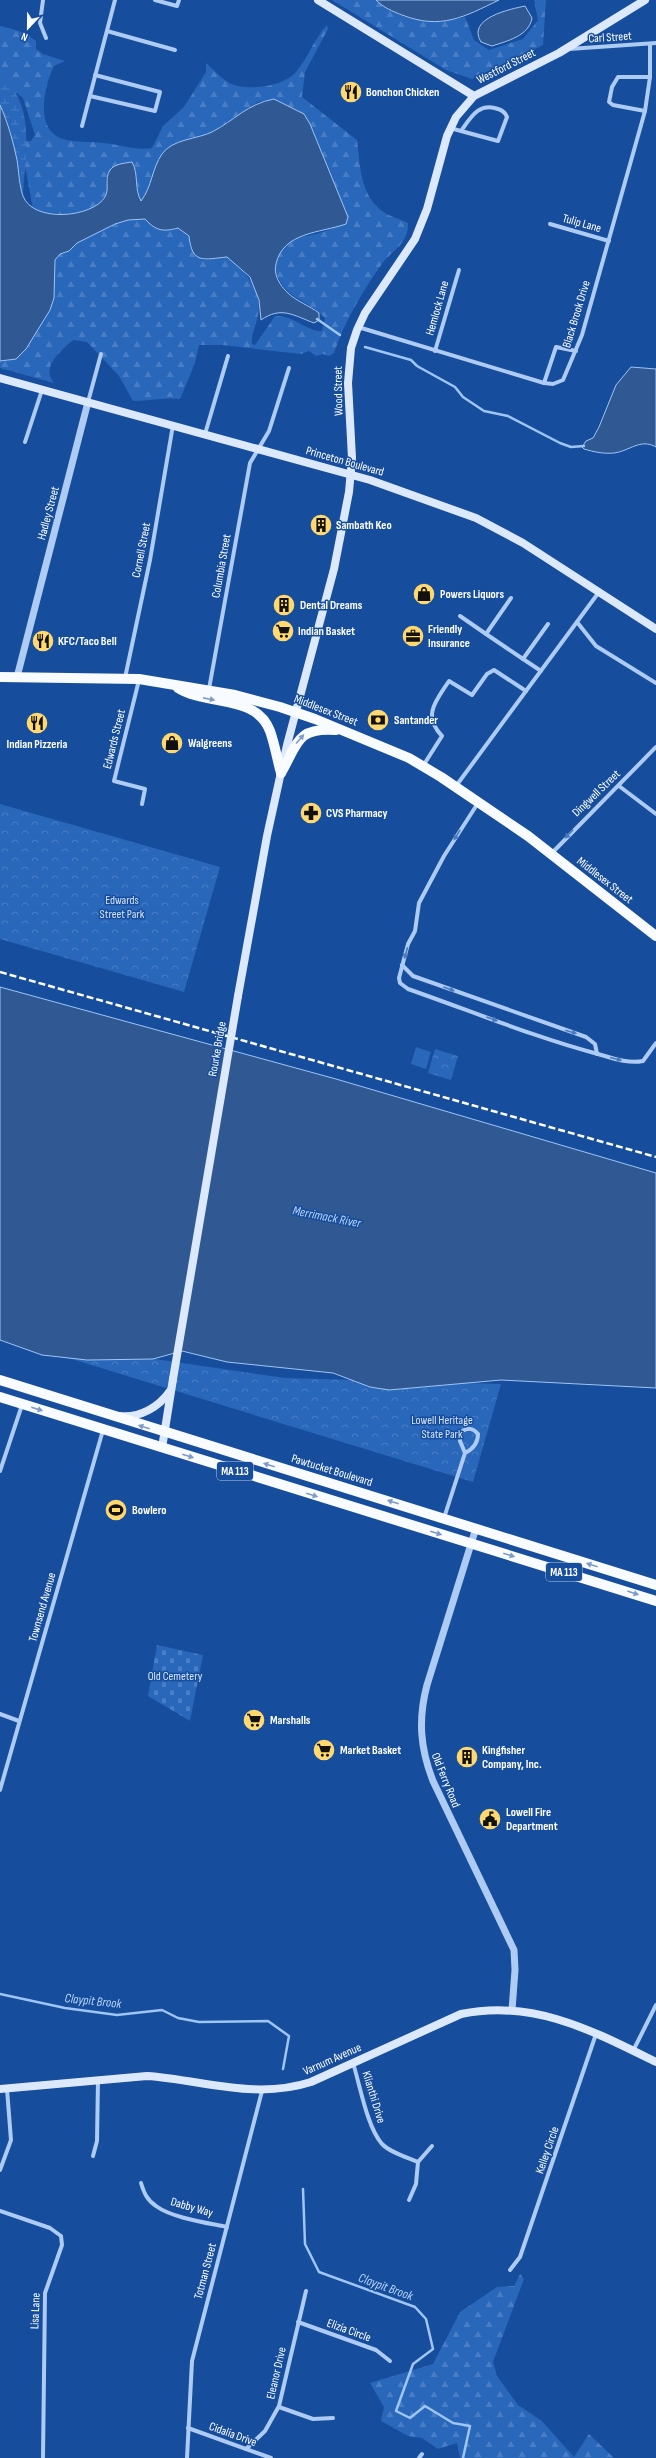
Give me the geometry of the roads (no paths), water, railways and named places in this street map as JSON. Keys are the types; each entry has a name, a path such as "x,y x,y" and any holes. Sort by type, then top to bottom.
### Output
{"main road":[{"name":"Westford Street","path":"318,0 474,96 565,50 645,0"},
{"name":"Wood Street","path":"295,712 334,569 351,474 352,458 348,383 351,348 358,327 365,313 415,239 427,209 439,160 450,128 456,117 474,96"},
{"name":"Princeton Boulevard","path":"0,378 351,474 476,518 523,543 656,628"},
{"name":"Middlesex Street","path":"0,677 139,679 235,695 295,712 409,758 423,766 478,802 551,854 656,936"},
{"path":"173,685 189,694 243,706 256,712 270,730 281,773"},
{"name":"Rourke Bridge","path":"162,1448 170,1391 238,996 281,773 295,712"},
{"path":"281,773 300,738 308,732 324,729 343,731"},
{"name":"Pawtucket Boulevard","path":"0,1380 164,1433 444,1518 656,1585"},
{"name":"Rourke Bridge","path":"98,1412 133,1416 157,1406 170,1391"},
{"name":"MA 113","path":"0,1397 656,1601"},
{"name":"Varnum Avenue","path":"3,2089 147,2076 169,2078 239,2090 262,2091 300,2086 461,2014 487,2009 512,2010 557,2018 596,2033 656,2062"}],"street":[{"path":"43,0 40,23 46,38"},
{"path":"82,126 115,0"},
{"path":"157,0 178,6 179,0"},
{"path":"107,31 175,50"},
{"name":"Carl Street","path":"565,50 656,43"},
{"name":"Black Brook Drive","path":"358,327 544,383 553,384 563,380 576,351 609,241 645,111 650,77 650,44"},
{"path":"90,96 155,111 160,92 95,75"},
{"path":"645,111 613,105 609,102 612,87 618,77 650,77"},
{"path":"450,128 461,131 498,141 507,117 502,110 486,106 481,107 461,131"},
{"name":"Tulip Lane","path":"550,224 609,241"},
{"name":"Hemlock Lane","path":"435,351 459,270"},
{"path":"544,383 556,347 576,351"},
{"name":"Hadley Street","path":"17,677 101,354"},
{"path":"205,434 228,356"},
{"name":"Columbia Street","path":"208,690 250,463 269,431 289,368"},
{"path":"25,442 42,389"},
{"name":"Cornell Street","path":"125,679 150,560 173,425"},
{"path":"455,787 599,592"},
{"path":"486,634 511,598"},
{"path":"460,616 541,671"},
{"path":"577,622 596,646 656,683"},
{"path":"523,659 548,624"},
{"path":"423,766 442,736 434,727 432,720 432,708 449,681 472,695 487,674 494,670 526,691"},
{"name":"Edwards Street","path":"139,679 114,781 145,789 142,804"},
{"name":"Dingwell Street","path":"551,854 656,748"},
{"path":"619,786 656,814"},
{"path":"478,802 444,856 419,903 415,931 408,944 399,978 400,983 408,989 560,1043 635,1063 647,1057 656,1042"},
{"path":"402,965 413,976 586,1037 596,1044 598,1054"},
{"path":"0,1471 22,1404"},
{"path":"444,1518 465,1453 473,1448 477,1441 478,1434 472,1429 467,1429 461,1432 460,1441 465,1453"},
{"name":"Townsend Avenue","path":"0,1790 103,1430"},
{"name":"Old Ferry Road","path":"476,1528 427,1685 421,1708 420,1725 425,1762 514,1950 515,1970 512,2010"},
{"path":"0,1714 19,1721"},
{"path":"633,2051 656,2005"},
{"name":"Kelley Circle","path":"510,2270 520,2257 596,2033"},
{"name":"Klianthi Drive","path":"353,2063 374,2130 382,2144 398,2154 418,2162"},
{"path":"93,2156 97,2141 98,2080"},
{"path":"0,2170 11,2140 3,2089"},
{"name":"Totman Street","path":"187,2458 192,2362 262,2091"},
{"path":"409,2200 416,2184 418,2162 432,2146"},
{"name":"Dabby Way","path":"141,2183 146,2196 156,2207 197,2220 227,2227"},
{"name":"Lisa Lane","path":"0,2211 50,2228 61,2236 62,2245 44,2293 43,2457"},
{"name":"Eleanor Drive","path":"246,2449 265,2431 279,2406 306,2291"},
{"name":"Elizia Circle","path":"298,2322 376,2350 390,2361"},
{"path":"279,2406 313,2419 333,2418"},
{"name":"Cidalia Drive","path":"188,2428 271,2458"},
{"path":"419,2458 422,2454"}],"water":[{"path":"376,0 499,0 475,12 452,20 429,21 398,14 391,11"},
{"path":"525,6 532,18 527,29 510,40 492,46 481,42 478,34 480,27 485,21 501,12"},
{"path":"274,99 304,114 310,124 348,217 346,224 304,235 294,240 280,253 276,264 276,276 282,287 295,299 319,313 319,320 314,323 287,313 275,313 261,320 259,300 250,277 227,257 212,259 200,258 193,252 189,236 178,228 160,230 145,219 128,220 115,224 77,243 69,251 60,254 55,260 54,298 50,310 26,349 16,359 0,361 0,105 14,146 23,196 29,205 38,210 50,214 63,214 88,210 98,204 105,197 107,190 107,177 110,170 117,165 132,162 141,201 148,190 156,165 166,149 179,142 212,132 249,108"},
{"path":"631,367 656,369 656,447 640,444 614,453 584,449 582,447 586,441 593,438 599,427 616,385"},
{"name":"Merrimack River","path":"0,987 336,1079 656,1173 656,1388 501,1380 389,1390 370,1387 333,1373 227,1362 182,1351 153,1359 87,1360 42,1355 0,1340"}],"waterway":[{"path":"317,319 340,335"},
{"path":"365,347 411,360 417,366 455,387 463,397 484,411 508,416 560,443 571,447 584,446"},
{"name":"Claypit Brook","path":"0,1994 65,2008 117,2015 162,2010 178,2018 199,2022 268,2021 289,2036 283,2069"},
{"name":"Claypit Brook","path":"303,2189 305,2244 319,2272 415,2307 426,2319 433,2349 413,2364 396,2411 410,2418 425,2406 453,2423 470,2426 463,2458"}],"railway":[{"path":"0,972 656,1157"}],"place":[{"name":"Bonchon Chicken","path":"351,92"},
{"name":"Sambath Keo","path":"321,525"},
{"name":"Powers Liquors","path":"424,594"},
{"name":"Dental Dreams","path":"284,605"},
{"name":"Indian Basket","path":"283,631"},
{"name":"Friendly Insurance","path":"413,636"},
{"name":"KFC/Taco Bell","path":"43,641"},
{"name":"Santander","path":"378,720"},
{"name":"Indian Pizzeria","path":"37,723"},
{"name":"Walgreens","path":"172,743"},
{"name":"CVS Pharmacy","path":"311,813"},
{"name":"Bowlero","path":"116,1510"},
{"name":"Marshalls","path":"254,1720"},
{"name":"Market Basket","path":"324,1750"},
{"name":"Kingfisher Company, Inc.","path":"467,1757"},
{"name":"Lowell Fire Department","path":"490,1819"}],"park label":[{"name":"Edwards Street Park","path":"122,907"},
{"name":"Lowell Heritage State Park","path":"442,1427"},
{"name":"Old Cemetery","path":"175,1676"}]}
